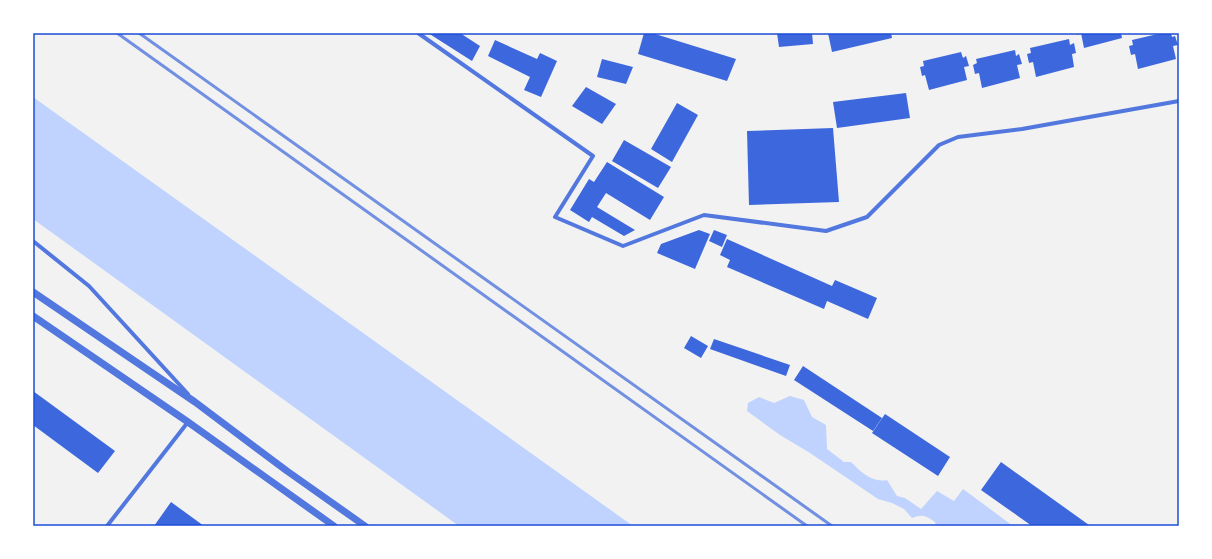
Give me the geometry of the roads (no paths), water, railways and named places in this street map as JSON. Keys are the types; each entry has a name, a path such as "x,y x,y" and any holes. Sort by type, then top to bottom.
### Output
{"street":[{"path":"418,33 593,156 555,216 623,246 704,215 826,231 867,216 939,145 958,137 1022,129 1179,101"},
{"path":"33,241 89,286 195,402"},
{"path":"33,292 195,402 365,526"},
{"path":"33,316 188,422 334,526"},
{"path":"107,526 188,422"}],"water":[{"path":"33,97 633,526 459,526 33,219"},
{"path":"790,396 804,400 812,417 826,425 827,449 844,462 851,462 867,476 876,480 887,480 897,496 905,498 921,509 937,491 954,501 963,489 1013,526 936,526 935,522 926,517 919,516 912,518 904,509 892,503 878,499 810,453 780,435 747,411 748,403 759,397 774,403"}],"railway":[{"path":"117,33 807,526"},
{"path":"139,33 832,526"}]}
